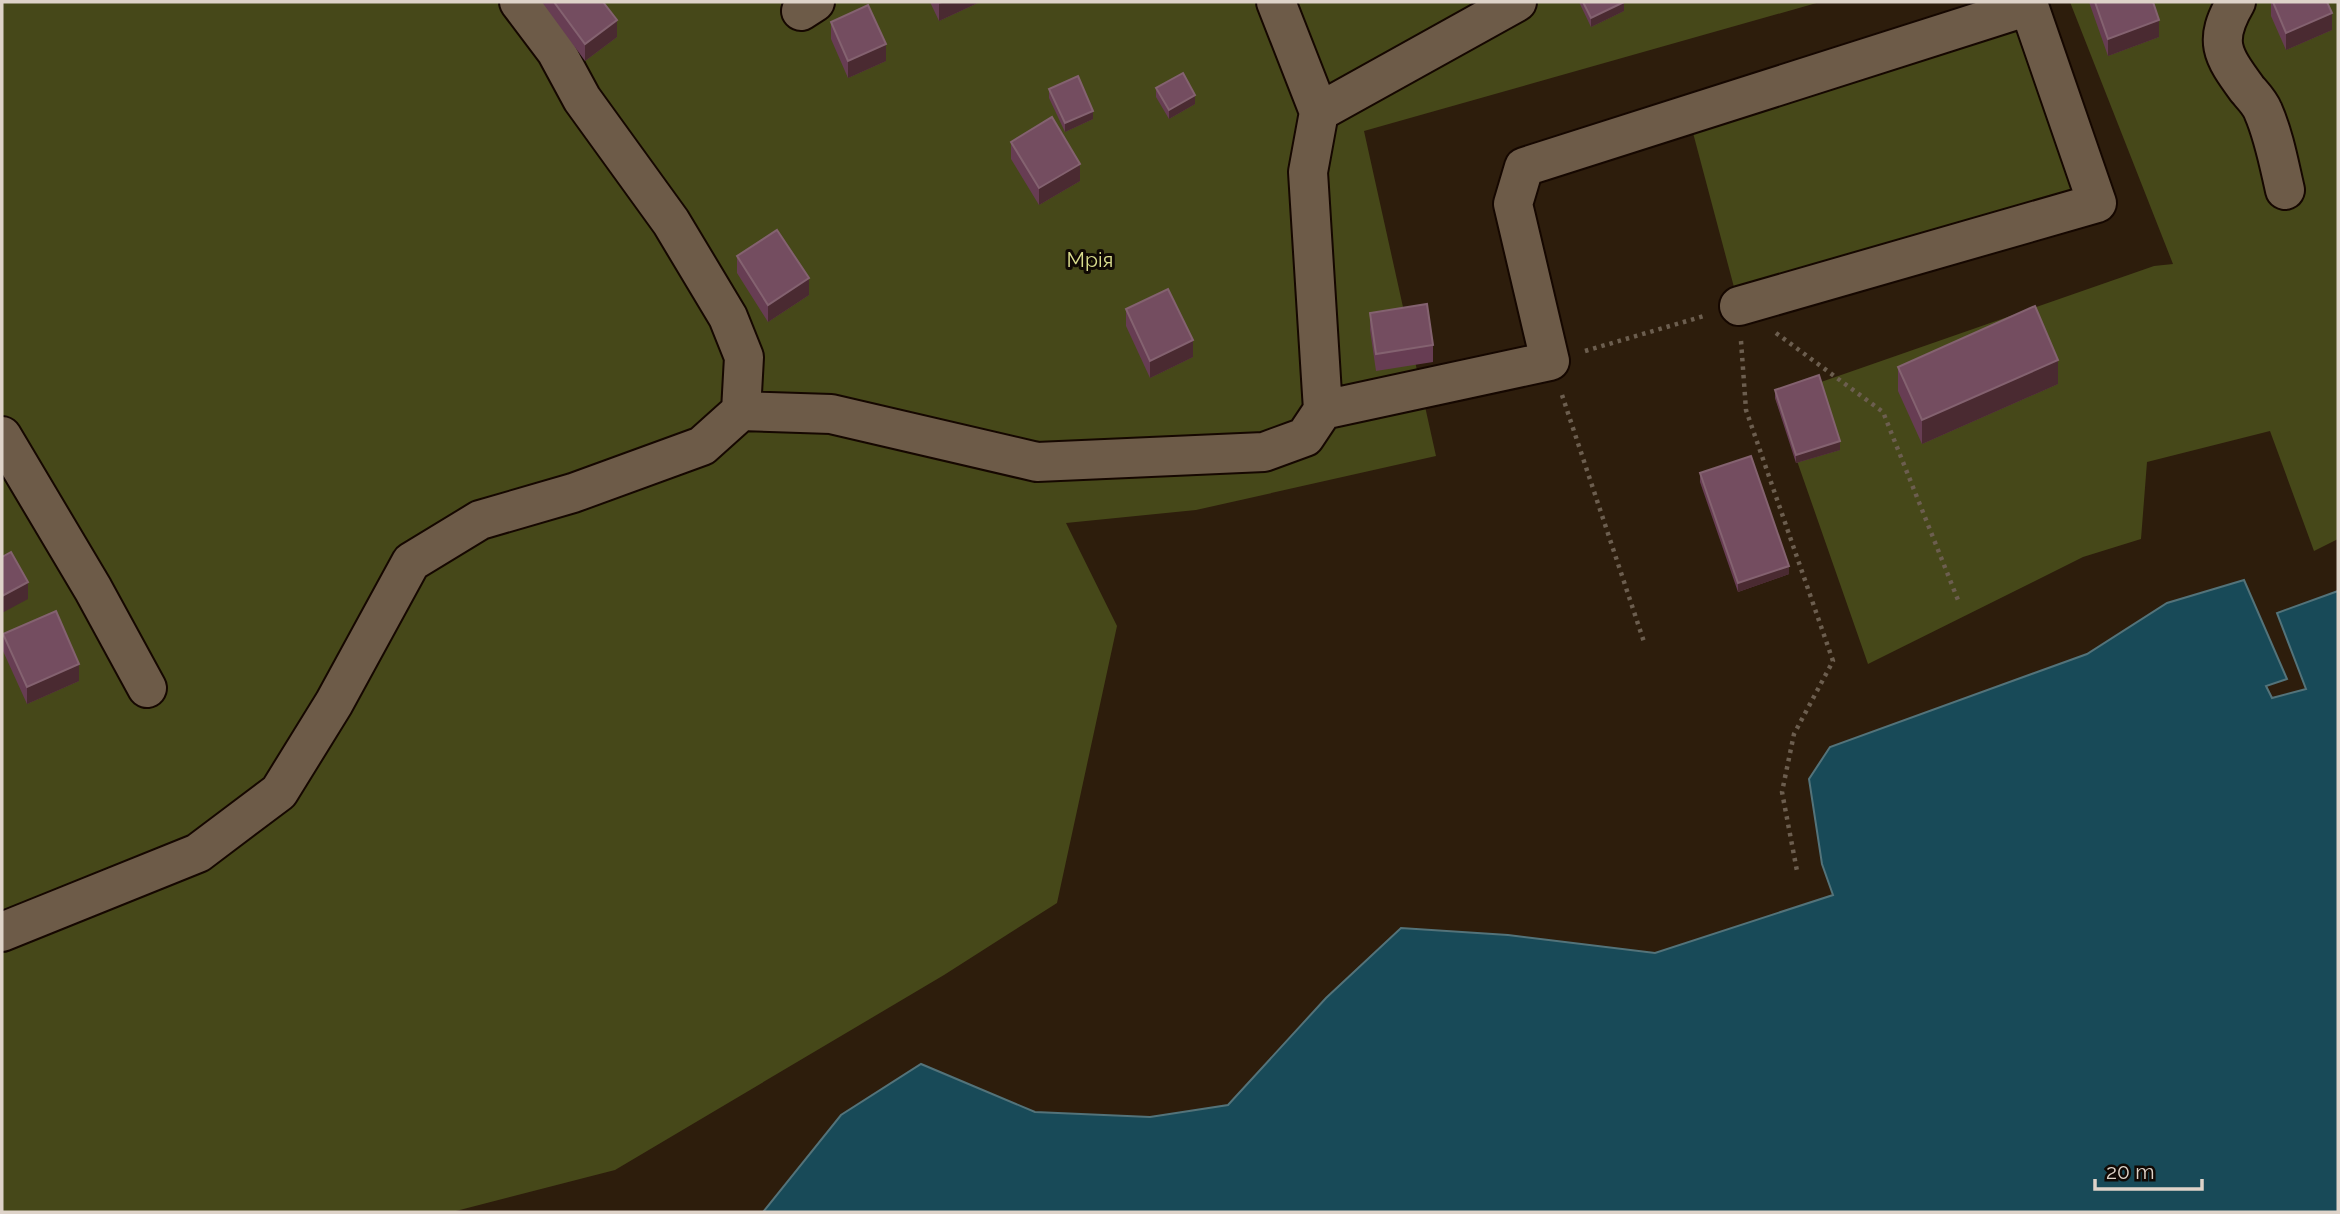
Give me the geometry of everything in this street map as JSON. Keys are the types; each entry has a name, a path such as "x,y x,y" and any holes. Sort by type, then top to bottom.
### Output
{"street":[{"path":"519,2 556,51 582,99 671,222 728,317 744,357 741,411"},
{"path":"2,932 198,853 279,792 334,703 411,562 480,520 573,493 702,446 741,411 831,414 1037,462 1264,452 1305,437 1324,410 1308,172 1319,112 1276,2"},
{"path":"1319,112 1517,2"},
{"path":"2236,2 2224,21 2222,49 2262,109 2275,147 2285,190"},
{"path":"1324,410 1550,361 1513,204 1524,167 2029,6 2097,203 1739,306"},
{"path":"2,436 93,589 147,688"}],"path":[{"path":"1645,645 1550,361 1739,306"},
{"path":"1739,306 1883,412 1958,600"},
{"path":"1739,306 1746,410 1833,661 1794,734 1782,792 1797,871"}],"green space":[{"name":"Мрія","path":"2,2 1820,2 1364,131 1436,456 1196,510 1066,523 1117,626 1057,903 944,975 615,1170 452,1212 2,1212"},
{"path":"2070,2 2338,2 2338,539 2314,551 2270,431 2147,462 2141,539 2083,557 1868,664 1775,398 2154,266 2173,264"},
{"path":"2029,6 2097,203 1739,306 1688,114"}],"water":[{"path":"2244,580 2287,679 2266,686 2272,698 2306,689 2277,613 2338,591 2338,1212 763,1212 841,1115 921,1064 1035,1112 1150,1117 1228,1105 1326,998 1401,928 1508,935 1655,953 1833,895 1822,864 1809,779 1830,747 2087,654 2167,603"}],"building":[{"path":"554,2 603,2 617,20 585,44"},
{"path":"1583,2 1624,2 1591,18"},
{"path":"2095,2 2153,2 2159,20 2108,39"},
{"path":"2273,2 2327,2 2332,13 2286,33"},
{"path":"868,5 886,44 848,61 831,22"},
{"path":"1183,73 1195,95 1169,110 1156,88"},
{"path":"1078,76 1093,111 1065,123 1049,89"},
{"path":"1052,117 1080,164 1039,188 1011,142"},
{"path":"777,230 809,278 768,305 737,256"},
{"path":"1168,289 1193,340 1150,361 1126,309"},
{"path":"1427,304 1433,345 1376,354 1370,313"},
{"path":"2035,306 2058,360 1922,420 1898,367"},
{"path":"1819,375 1840,441 1796,455 1775,390"},
{"path":"1751,456 1789,566 1738,583 1700,473"},
{"path":"11,552 28,582 2,596 2,557"},
{"path":"56,611 79,664 27,687 3,634"}]}
